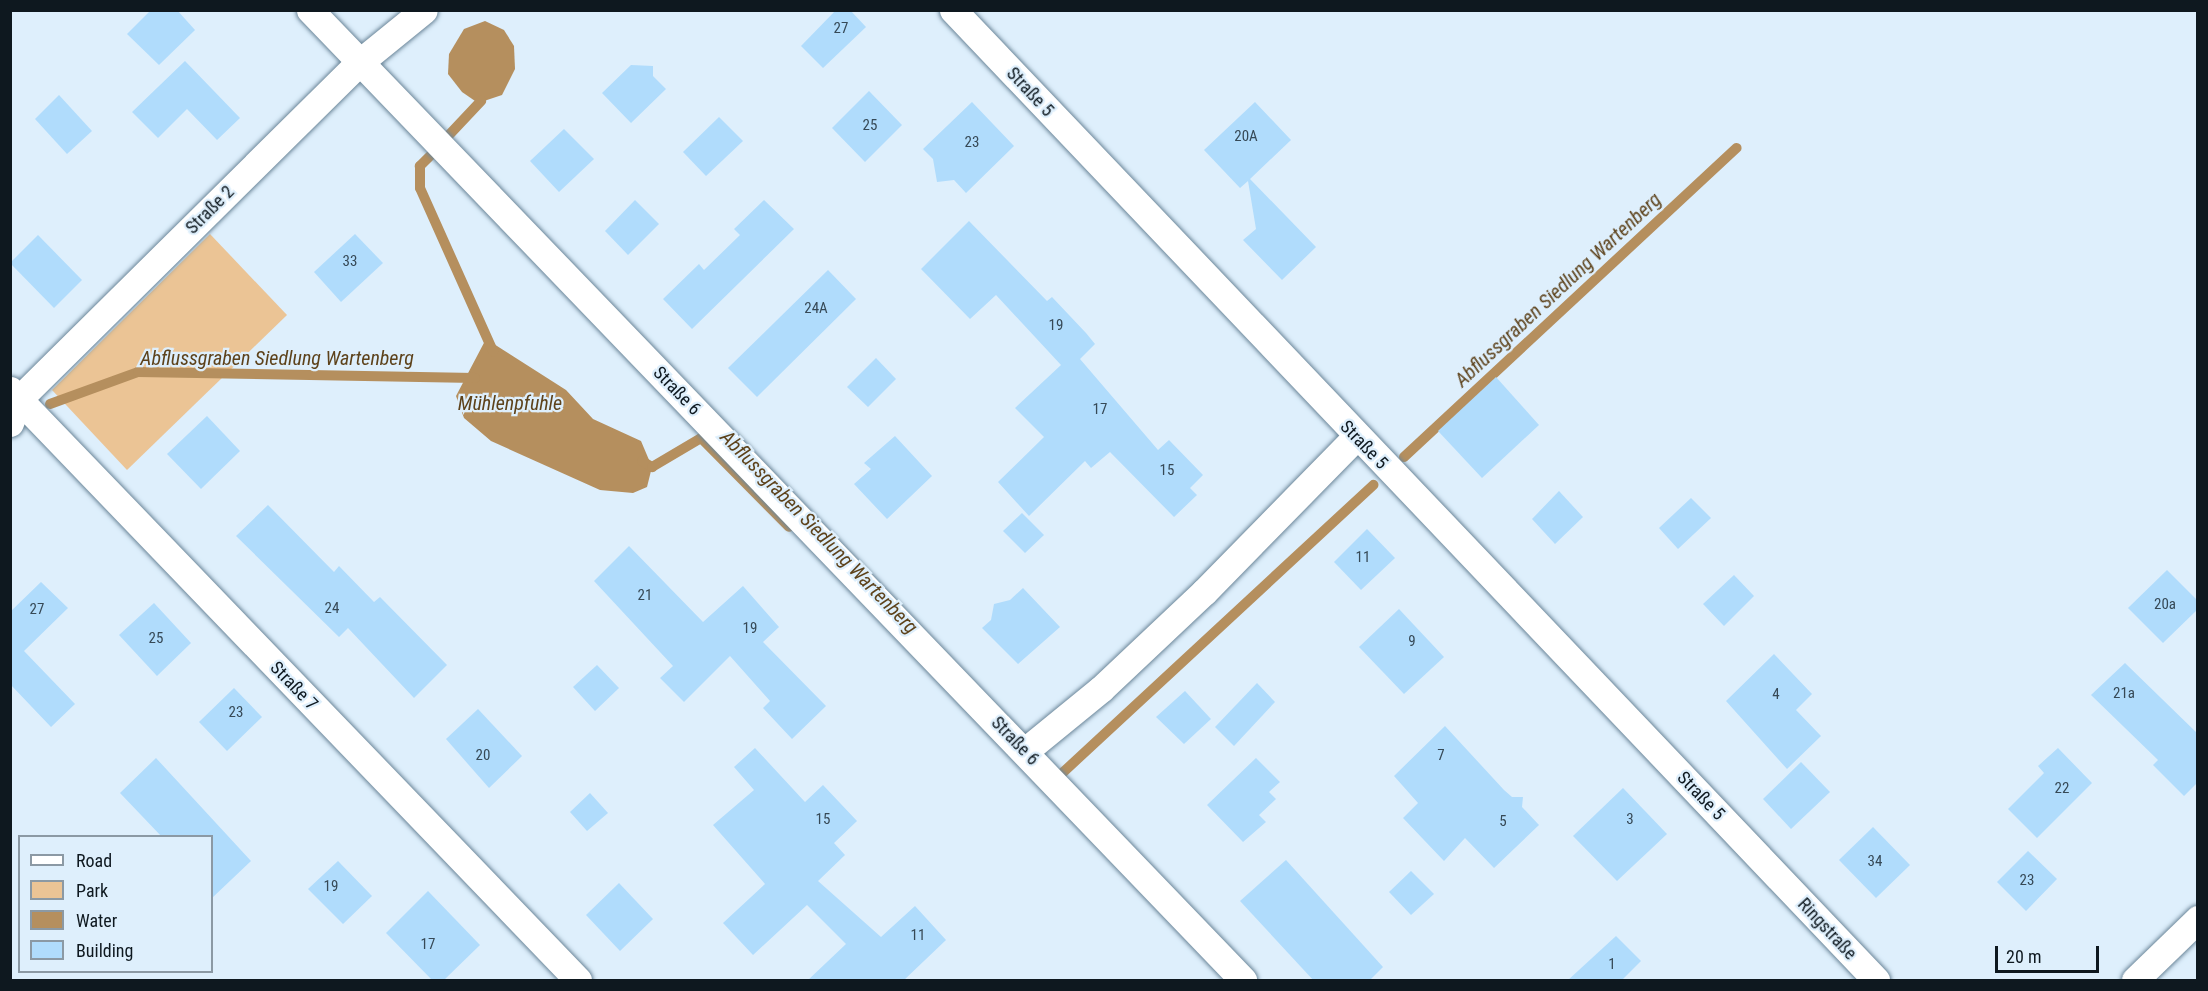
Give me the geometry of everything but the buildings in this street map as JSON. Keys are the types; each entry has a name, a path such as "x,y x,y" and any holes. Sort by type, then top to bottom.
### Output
{"street":[{"name":"Straße 6","path":"310,10 1243,981"},
{"name":"Straße 2","path":"13,404 360,62 424,10"},
{"name":"Straße 5","path":"953,10 1356,437 1778,877"},
{"name":"Straße 7","path":"13,404 578,981"},
{"path":"1025,752 1101,689 1204,592 1356,437"},
{"name":"Ringstraße","path":"1778,877 1876,981"},
{"path":"2135,981 2198,920"}],"green space":[{"path":"210,234 287,315 127,470 52,390"}],"water":[{"path":"485,21 504,30 514,46 515,69 502,95 478,103 462,92 448,74 449,54 464,29"},
{"name":"Mühlenpfuhle","path":"486,339 566,390 593,419 641,441 652,467 647,487 633,493 600,490 491,441 464,418 456,396"}],"waterway":[{"name":"Abflussgraben Siedlung Wartenberg","path":"449,135 481,101"},
{"name":"Abflussgraben Siedlung Wartenberg","path":"1404,457 1737,148"},
{"name":"Abflussgraben Siedlung Wartenberg","path":"431,155 420,166 420,188 493,351"},
{"name":"Abflussgraben Siedlung Wartenberg","path":"50,404 138,372 475,378"},
{"name":"Abflussgraben Siedlung Wartenberg","path":"642,461 652,467 701,438 789,527"},
{"name":"Abflussgraben Siedlung Wartenberg","path":"1058,777 1373,485"}]}
